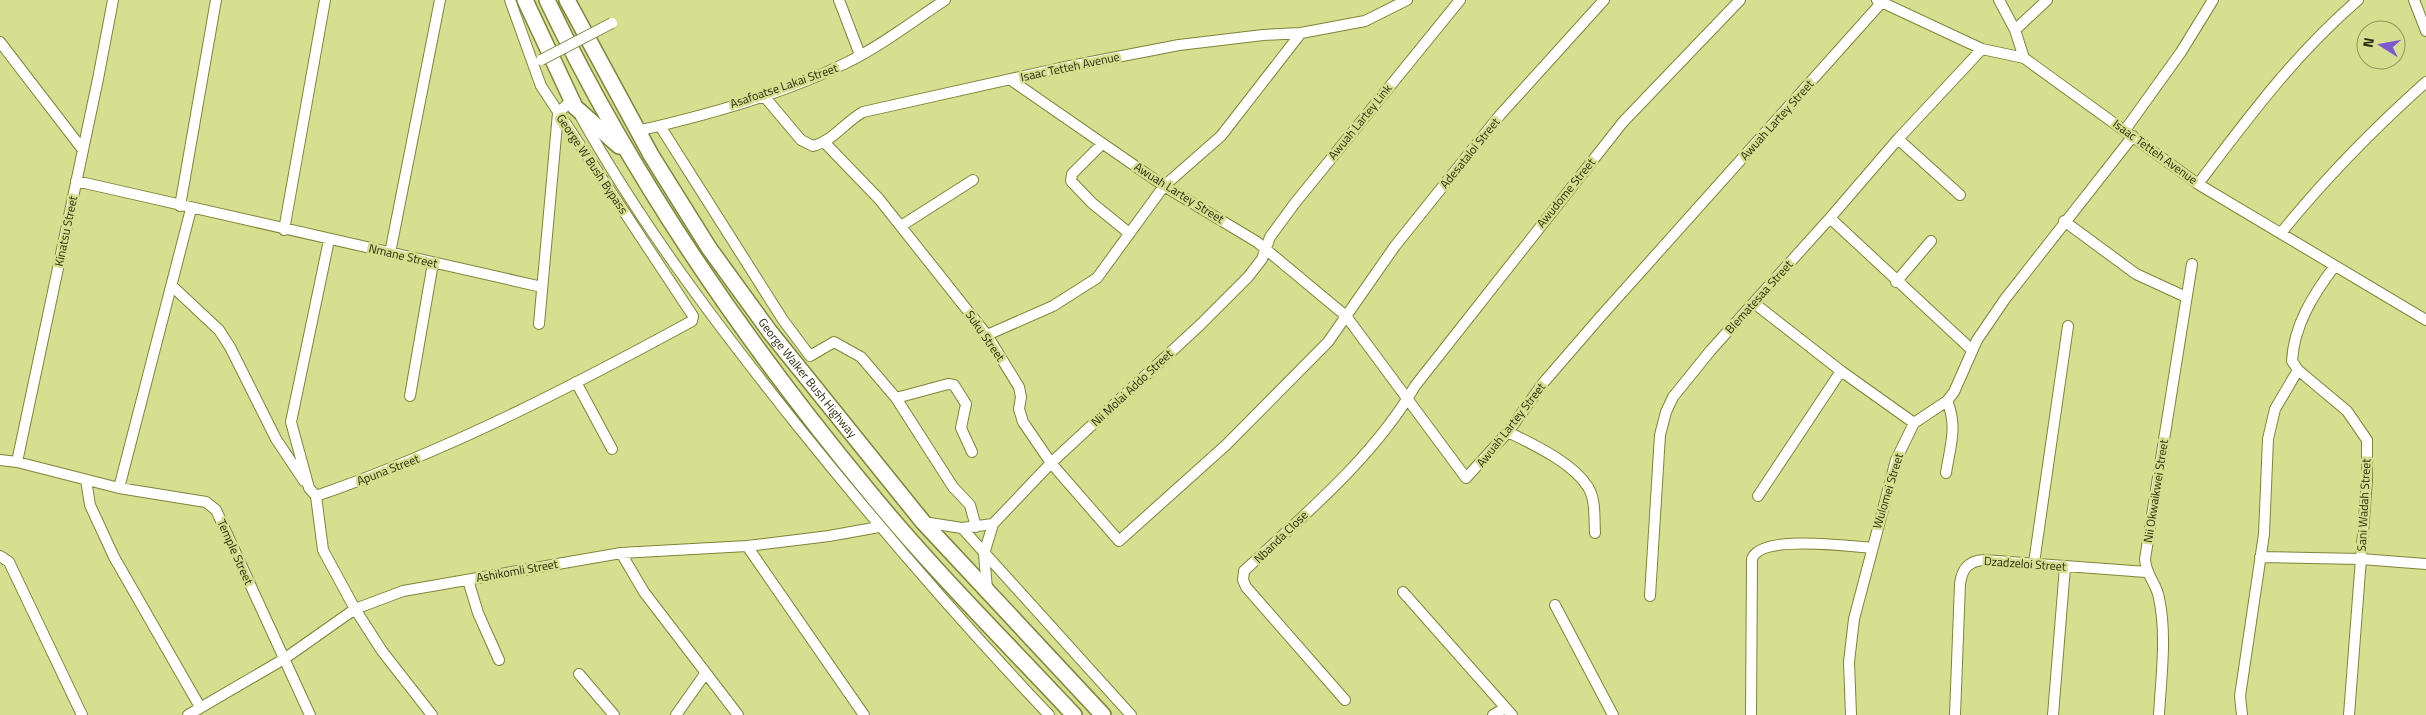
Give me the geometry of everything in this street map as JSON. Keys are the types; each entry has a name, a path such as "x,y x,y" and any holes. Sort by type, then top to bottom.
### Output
{"highway":[{"path":"525,0 573,104 630,156"},
{"name":"George Walker Bush Highway","path":"547,0 580,69 630,156 691,255 754,346 859,480 967,601 1074,715"},
{"name":"George Walker Bush Highway","path":"567,0 637,131 709,248 770,332 923,522 1103,715"}],"street":[{"name":"Kinatsu Street","path":"17,462 113,0"},
{"path":"180,206 216,0"},
{"path":"284,230 325,0"},
{"path":"390,253 440,0"},
{"name":"George W Bush Bypass","path":"510,0 532,66 558,112 693,318"},
{"path":"839,0 860,55"},
{"name":"Asafoatse Lakai Street","path":"637,131 660,126 763,95 830,71 860,55 945,0"},
{"name":"Isaac Tetteh Avenue","path":"825,143 849,120 863,112 1179,45 1262,35 1301,33 1365,20 1406,0"},
{"name":"Awuah Lartey Link","path":"1267,249 1270,237 1295,203 1460,0"},
{"name":"Adesataloi Street","path":"1120,541 1226,445 1328,342 1395,246 1500,115 1604,0"},
{"name":"Awudome Street","path":"1407,400 1415,386 1622,122 1740,0"},
{"path":"1998,0 2015,30 2024,58"},
{"path":"2015,30 2047,0"},
{"path":"1754,303 1842,371 1914,423 1947,402 1954,392 1972,350 2005,298 2129,133 2213,0"},
{"path":"2198,184 2284,72 2320,34 2358,0"},
{"path":"2414,0 2426,31"},
{"name":"Isaac Tetteh Avenue","path":"1880,1 1982,49 2024,58 2198,184 2334,267 2426,320"},
{"name":"Awuah Lartey Street","path":"1011,80 1164,186 1267,249 1346,316 1466,478 1508,432 1544,382 1602,315 1880,1"},
{"path":"541,60 612,23"},
{"path":"987,335 1053,306 1097,278 1164,186 1221,136 1301,33"},
{"path":"0,42 83,150"},
{"name":"Blematesaa Street","path":"1650,596 1660,435 1666,412 1673,397 1710,350 1830,218 1898,139 1982,49"},
{"path":"2281,233 2336,172 2426,82"},
{"path":"763,95 801,140 813,146 825,143"},
{"path":"539,324 558,112 573,104 607,164 713,320 879,527 966,628 1049,715"},
{"path":"660,126 783,320 810,356 834,342 861,357 896,398 953,487 970,505 976,528"},
{"path":"1898,139 1960,195"},
{"name":"Suku Street","path":"825,143 879,199 987,335 1019,386 1021,397 1019,409 1022,422 1051,463 1120,541"},
{"path":"1102,144 1072,174 1071,181 1092,203 1129,233"},
{"path":"901,226 973,180"},
{"name":"Nmane Street","path":"76,181 191,209 542,287"},
{"path":"119,488 191,209"},
{"path":"1830,218 1896,282 1972,350"},
{"path":"2064,221 2136,274 2186,297"},
{"path":"329,240 291,422 312,492 323,550 355,609 382,651 432,715"},
{"path":"1896,282 1931,241"},
{"name":"Nii Molai Addo Street","path":"986,590 984,554 993,524 1051,463 1200,325 1248,277 1267,249"},
{"path":"410,396 433,263"},
{"name":"Nii Okwaikwei Street","path":"2146,572 2145,559 2192,264"},
{"path":"2242,715 2240,696 2264,534 2268,440 2275,409 2298,370 2292,361 2300,324 2317,289 2334,267"},
{"path":"172,286 219,330 230,347 276,439 312,492"},
{"name":"Apuna Street","path":"312,492 431,453 635,352 693,318"},
{"path":"2034,563 2068,326"},
{"name":"Sani Wadah Street","path":"2298,370 2347,411 2367,440 2368,480 2349,715"},
{"path":"1758,496 1842,371"},
{"path":"576,382 612,449"},
{"path":"896,398 948,384 954,385 966,404 961,428 972,452"},
{"name":"Nbanda Close","path":"1345,700 1246,587 1243,580 1244,572 1326,494 1390,424 1407,400"},
{"path":"1946,473 1953,421 1947,402"},
{"name":"Wulomei Street","path":"1851,715 1850,640 1896,460 1914,423"},
{"path":"1508,432 1543,449 1571,470 1588,486 1593,504 1595,533"},
{"name":"Temple Street","path":"0,460 17,462 119,488 206,502 213,506 310,715"},
{"path":"86,480 90,505 114,557 200,707"},
{"path":"923,522 962,528 976,528 993,524"},
{"name":"Ashikomli Street","path":"188,715 284,659 355,609 403,591 620,553 747,546 829,536 879,527"},
{"path":"962,528 1132,715"},
{"path":"1751,715 1752,560 1756,552 1762,548 1784,544 1872,548"},
{"path":"747,546 864,715"},
{"path":"620,553 644,592 738,715"},
{"path":"2260,557 2361,559 2426,564"},
{"path":"4,559 82,715"},
{"name":"Dzadzeloi Street","path":"1955,715 1960,584 1963,570 1971,562 1977,560 2034,563 2065,567 2146,572"},
{"path":"2053,715 2065,567"},
{"path":"2146,572 2157,588 2161,610 2163,645 2159,715"},
{"path":"468,580 478,613 499,660"},
{"path":"1403,592 1508,711 1493,715"},
{"path":"1555,604 1613,715"},
{"path":"579,674 614,715"},
{"path":"676,715 705,674"}]}
